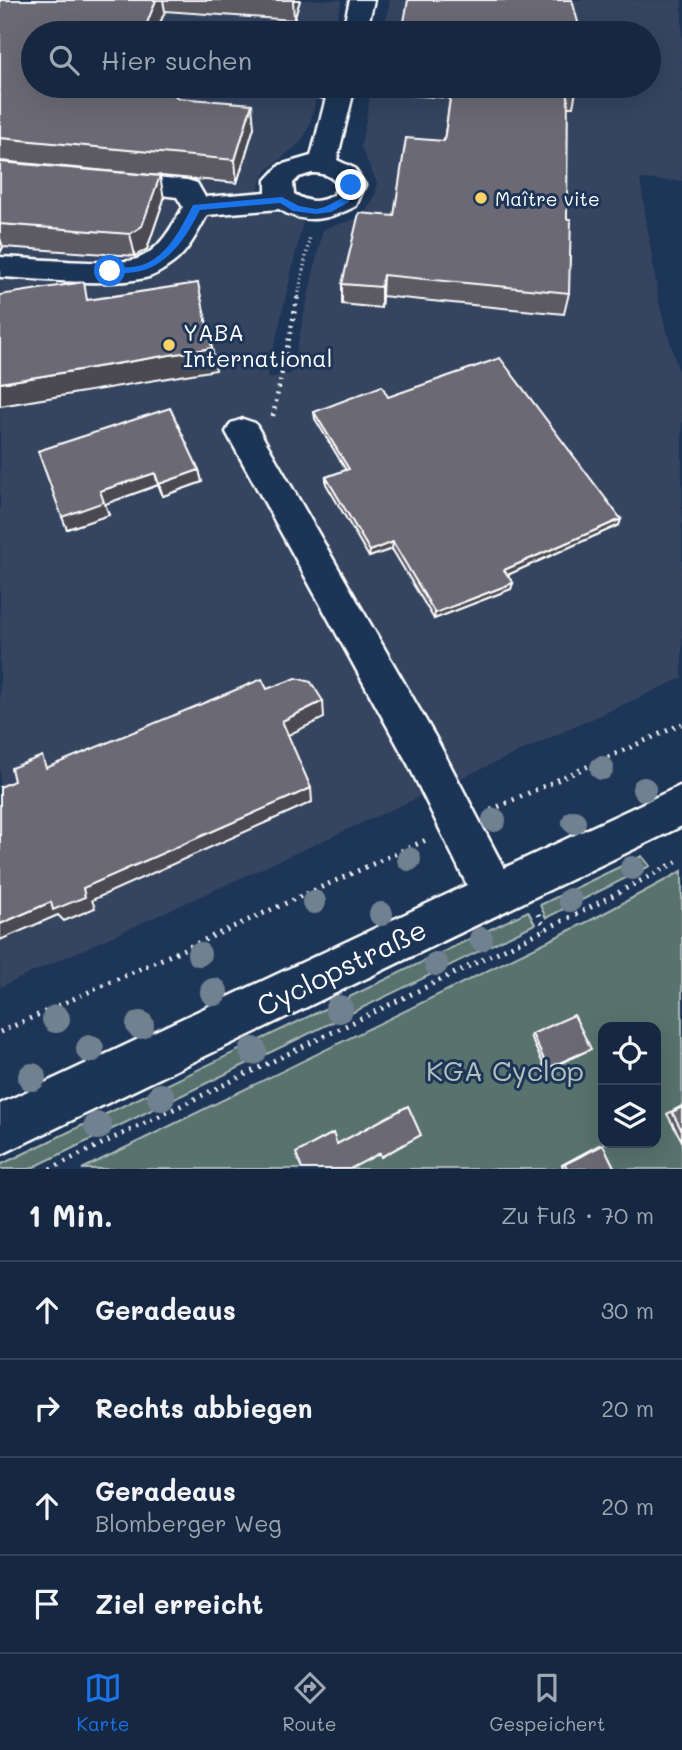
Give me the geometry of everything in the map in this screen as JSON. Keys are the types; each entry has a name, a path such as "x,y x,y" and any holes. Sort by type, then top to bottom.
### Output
{"street":[{"path":"357,21 362,0"},
{"path":"322,164 339,98"},
{"path":"197,207 285,203 316,211 338,205 350,193 348,178 342,172 322,164 298,166 281,177 277,185 285,203"},
{"path":"93,180 187,189 197,207"},
{"path":"269,227 285,203"},
{"path":"0,267 110,271 142,269 165,255 184,232 197,207"},
{"path":"243,432 460,824 494,894"},
{"name":"Cyclopstraße","path":"0,1130 682,806"}],"path":[{"path":"280,376 316,211"},
{"path":"0,1032 682,724"},
{"path":"50,1169 587,909 682,859"}],"shaded area":[{"path":"0,0 342,0 336,21 21,21 21,98 316,98 310,125 301,142 267,170 259,185 261,199 272,211 303,222 267,378 291,374 323,229 356,219 366,212 376,193 377,183 361,147 370,98 661,98 661,21 386,21 390,0 682,0 682,181 640,179 659,303 682,384 682,678 0,987"}],"green space":[{"path":"642,856 650,866 546,918 540,905"},
{"name":"KGA Cyclop","path":"682,871 682,1169 82,1169 597,917"},
{"path":"528,911 535,924 30,1169 0,1169 0,1165"}],"building":[{"path":"0,0 156,0 148,21 21,21 21,98 178,98 252,104 235,160 0,138"},
{"path":"408,0 572,0 578,21 404,21"},
{"path":"450,98 568,98 567,219 571,219 569,293 383,275 381,287 342,284 359,213 394,216 406,138 444,141"},
{"path":"0,162 160,176 142,226 130,234 0,224"},
{"path":"84,282 87,300 198,283 212,348 0,383 0,295"},
{"path":"500,358 621,519 504,570 513,583 435,613 393,542 370,551 326,477 349,469 314,412 382,386 388,397"},
{"path":"170,408 199,470 159,484 155,473 100,491 104,502 62,517 38,451"},
{"path":"296,678 311,682 323,701 282,721 311,788 83,888 85,897 53,910 51,902 0,924 0,787 14,781 11,768 42,756 46,768 262,679 267,689"},
{"path":"574,1015 591,1049 548,1068 532,1034"},
{"path":"408,1106 421,1135 381,1157 380,1153 350,1169 302,1169 296,1153 333,1133 337,1144"},
{"path":"682,1107 682,1131 672,1112"},
{"path":"598,1148 604,1148 615,1169 567,1169 565,1164"}],"place":[{"name":"Maître vite","path":"481,198"},
{"name":"YABA International","path":"169,345"}],"route":[{"path":"110,271 142,269 165,255 184,232 197,207 282,200 296,209 328,210 346,200 351,185"}]}
